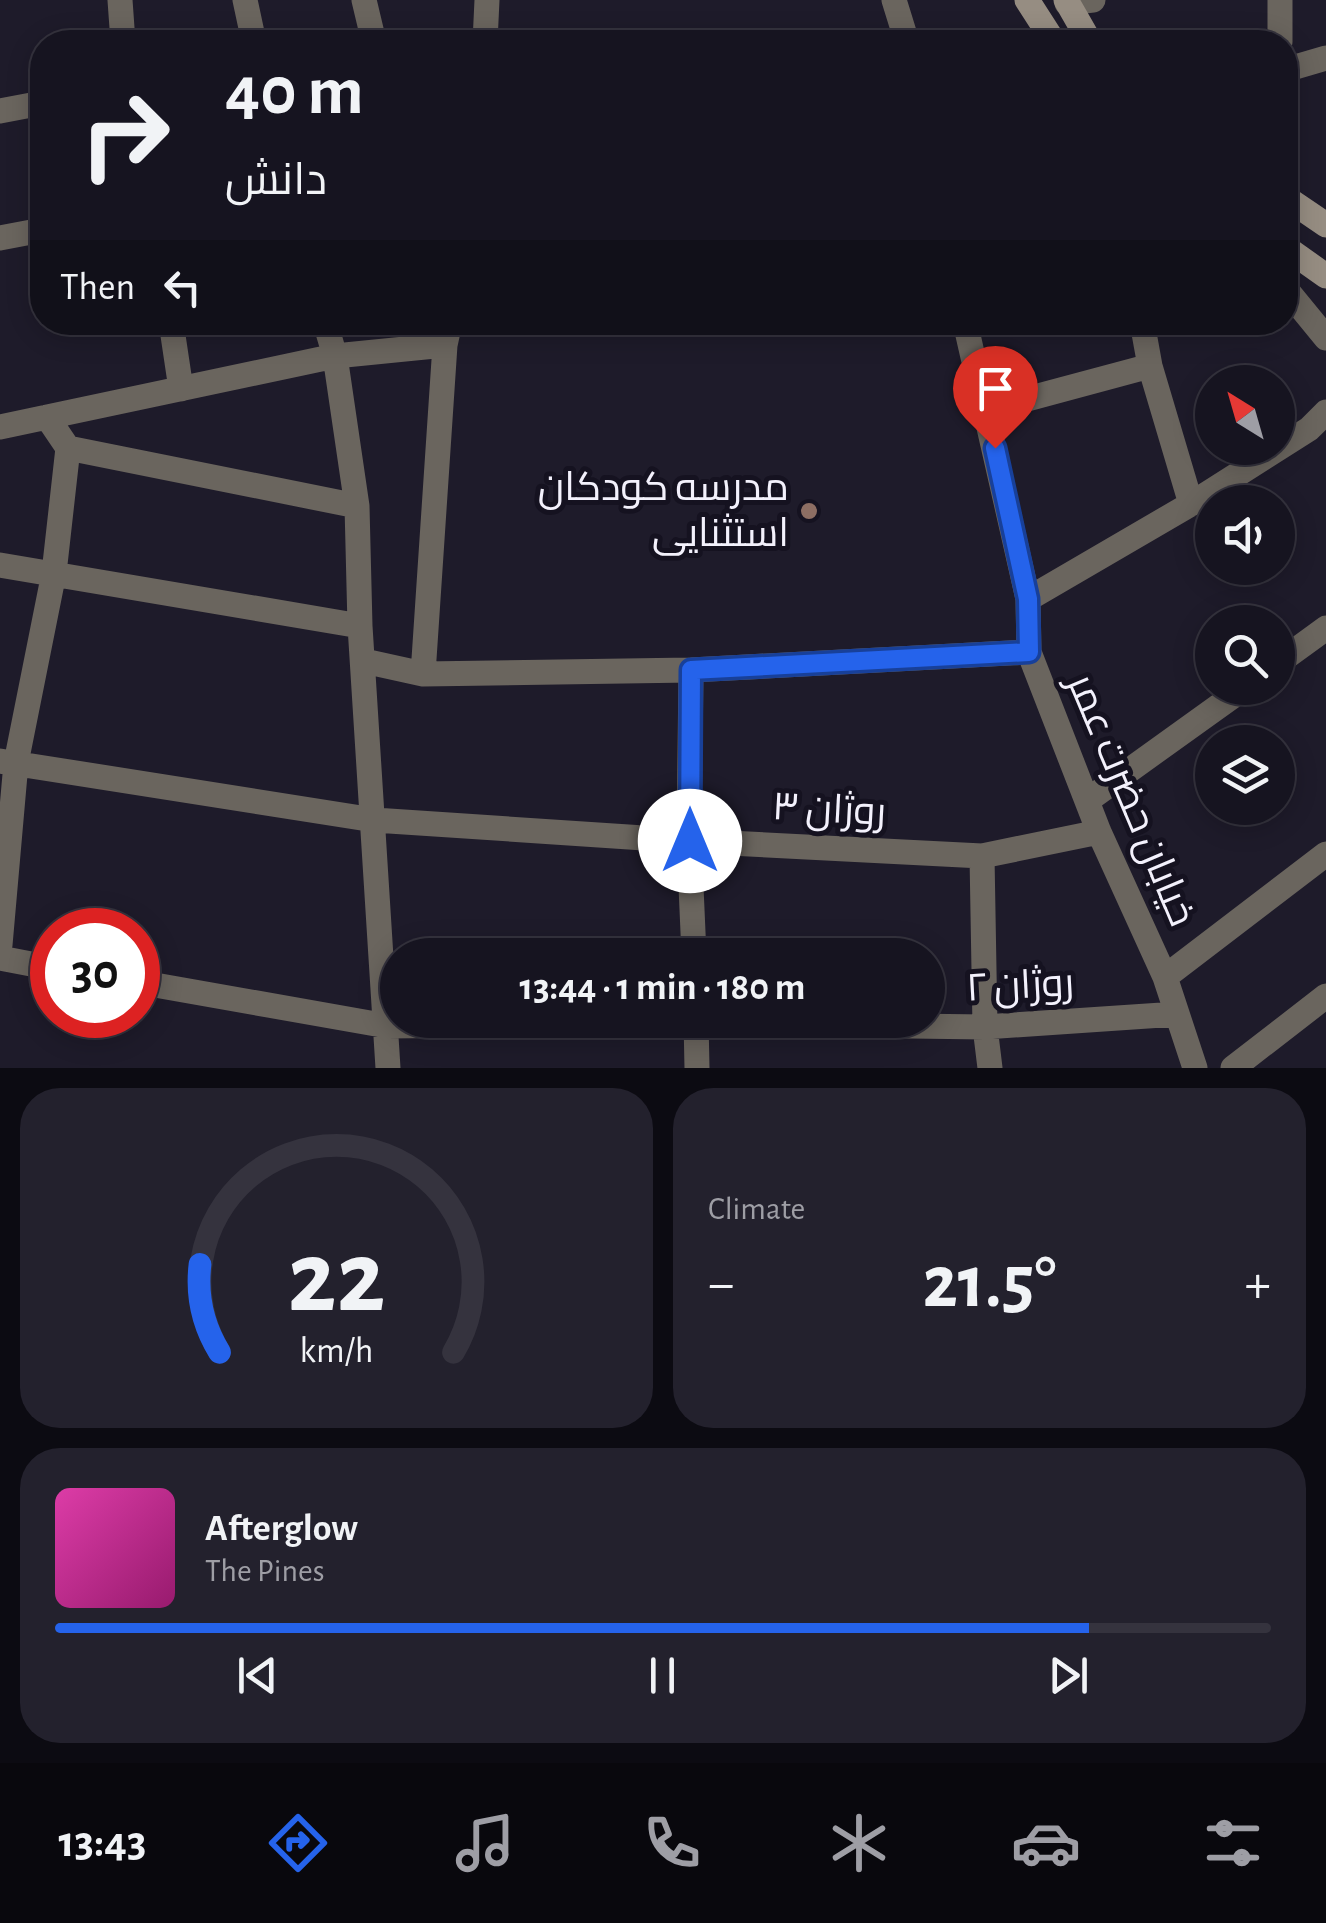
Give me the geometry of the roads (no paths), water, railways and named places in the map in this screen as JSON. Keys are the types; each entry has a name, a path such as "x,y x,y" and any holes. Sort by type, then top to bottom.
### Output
{"main road":[{"path":"1027,0 1046,30"},
{"path":"1075,1 1086,30"},
{"path":"1298,206 1326,225"},
{"path":"1298,256 1326,276"}],"street":[{"path":"120,0 122,30"},
{"path":"245,0 251,30"},
{"path":"364,0 371,30"},
{"path":"485,30 487,0"},
{"path":"894,0 903,30"},
{"path":"1280,0 1280,30"},
{"path":"1298,66 1326,58"},
{"path":"0,111 30,106"},
{"path":"0,238 30,232"},
{"path":"1298,304 1326,338"},
{"path":"174,335 181,389"},
{"path":"329,335 336,356 357,506 360,626 381,938"},
{"path":"0,427 424,335"},
{"path":"423,674 445,335"},
{"name":"خیابان حضرت عمر","path":"968,335 1028,599 1029,652 1099,832 1165,977 1195,1068"},
{"path":"1144,335 1191,504"},
{"path":"986,410 1150,366"},
{"path":"1028,599 1191,504 1309,429 1326,412"},
{"path":"0,945 8,762 54,574 68,448 47,417"},
{"path":"68,448 357,506"},
{"path":"0,565 360,626"},
{"path":"1295,651 1326,628"},
{"path":"364,661 423,674 691,670 1029,652"},
{"path":"691,670 693,938"},
{"path":"1088,800 1220,705"},
{"name":"روژان ۳","path":"8,762 374,820 690,841 982,856 1099,832"},
{"path":"1165,977 1326,854"},
{"path":"982,856 985,1027 990,1068"},
{"path":"0,958 30,964"},
{"name":"روژان ۲","path":"160,986 380,1025"},
{"path":"1233,1068 1326,996"},
{"name":"روژان ۲","path":"945,1026 1177,1014"},
{"path":"387,1038 388,1068"},
{"path":"697,1038 698,1068"}],"place":[{"name":"مدرسه کودکان استثنایی","path":"809,511"}]}
